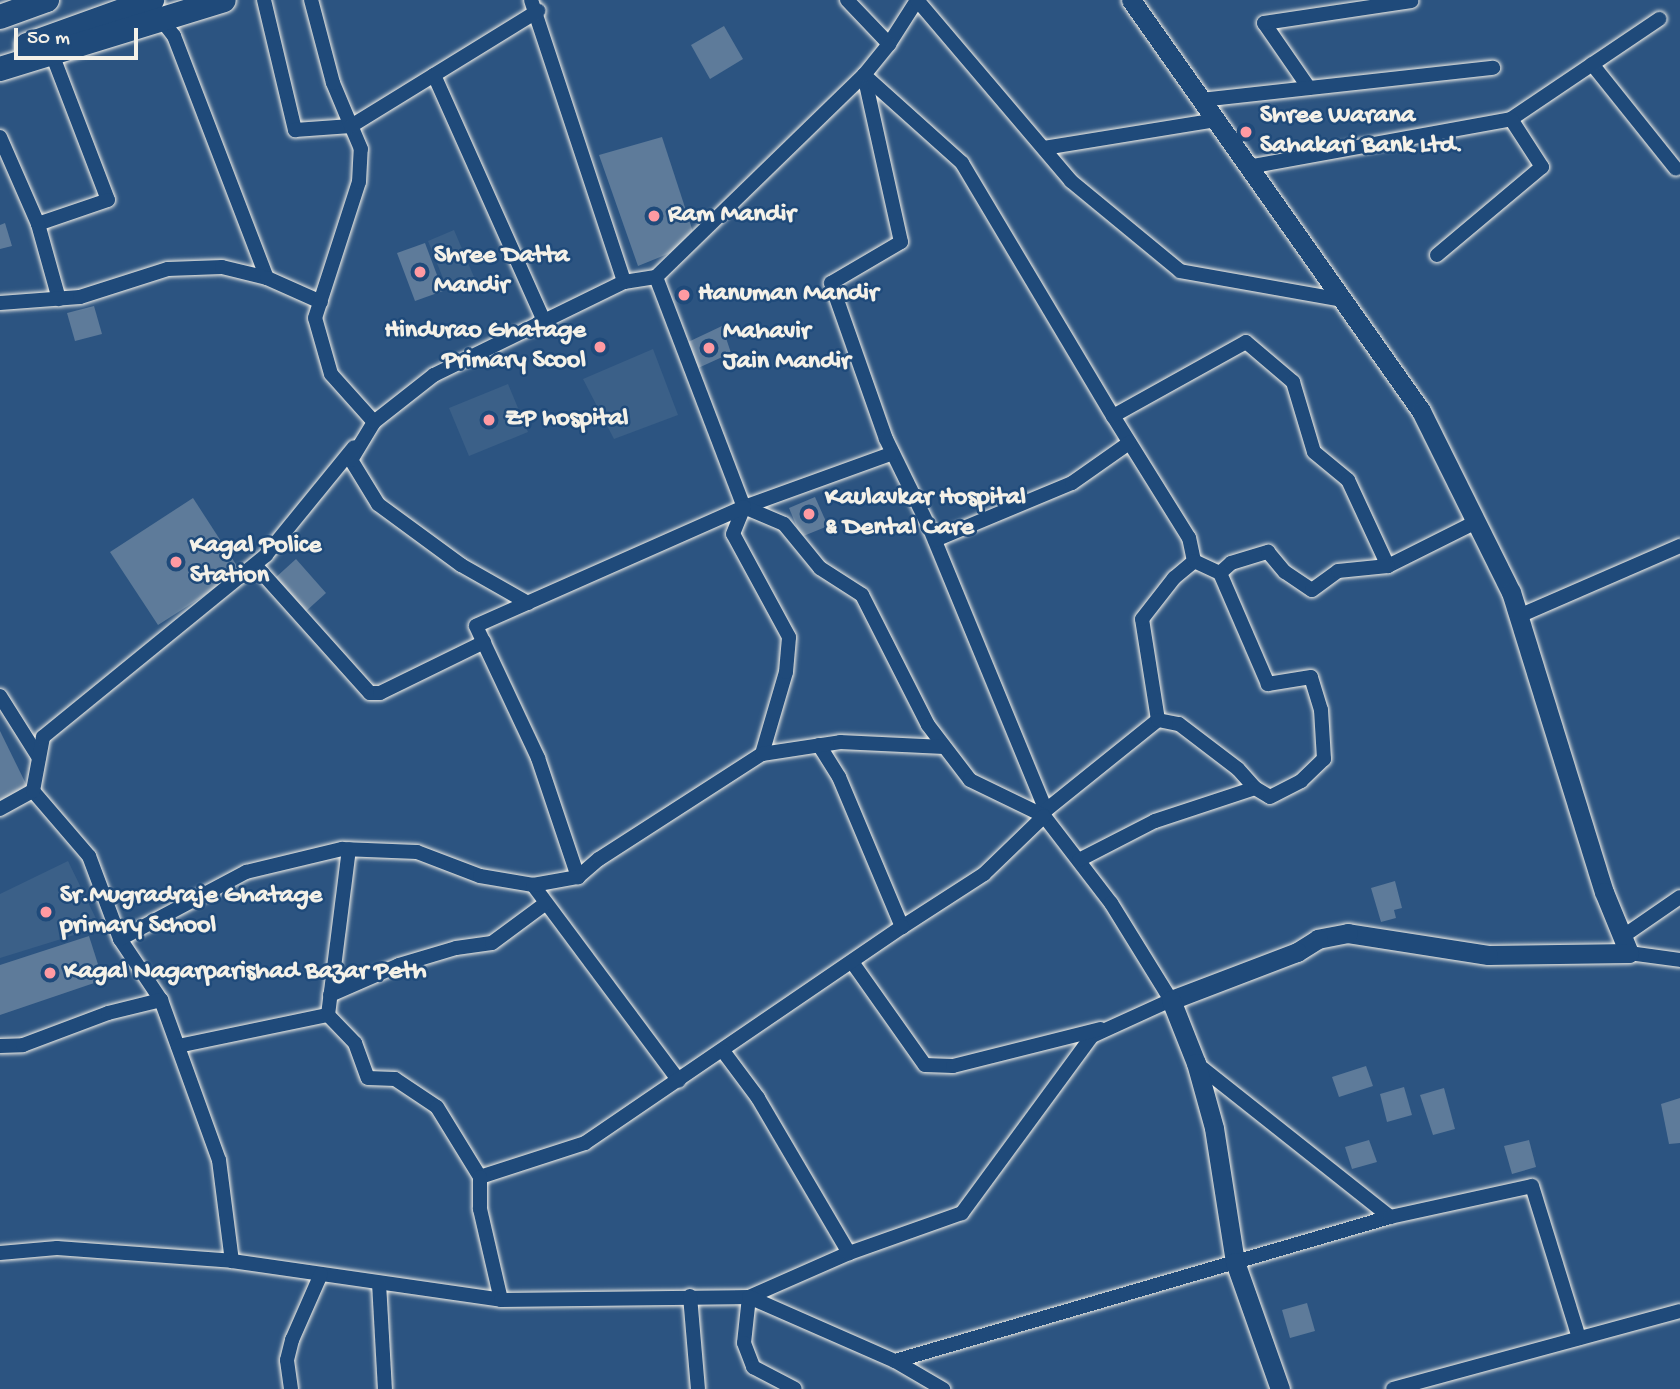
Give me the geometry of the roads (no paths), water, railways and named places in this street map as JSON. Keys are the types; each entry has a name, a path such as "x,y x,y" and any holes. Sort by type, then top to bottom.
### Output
{"highway":[{"path":"0,17 47,0"},
{"path":"0,55 157,11 224,0"},
{"path":"0,69 52,54 157,11"}],"main road":[{"path":"1131,0 1421,411 1519,616 1562,761 1625,945 1489,956 1348,933 1318,939 1297,952 1171,1000 1196,1063 1214,1128 1235,1262 1280,1389"}],"street":[{"path":"264,0 295,130 351,126 434,75 534,5 624,282"},
{"path":"311,0 333,83 361,149 359,182 316,318 331,374 374,422"},
{"path":"847,0 889,44"},
{"path":"33,791 43,737 255,565 374,422 434,375 624,282 656,277 864,75 889,44 917,0 1071,181 1180,271 1343,300"},
{"path":"1309,88 1264,23 1411,1"},
{"path":"157,11 174,36 267,278"},
{"path":"1248,167 1511,119 1659,19"},
{"path":"38,224 108,200 52,54"},
{"path":"1592,64 1676,169"},
{"path":"1201,100 1493,68"},
{"path":"434,75 544,321"},
{"path":"864,75 962,163 1129,443 1189,538 1194,561"},
{"path":"864,75 901,242 831,283 893,453 935,540 1046,810 1158,720 1179,724 1238,769 1255,788 1270,797 1301,781 1324,759 1321,710 1311,677 1268,684 1220,573 1194,561"},
{"path":"1437,255 1542,167 1511,119"},
{"path":"1044,148 1216,120"},
{"path":"0,137 38,224 60,299"},
{"path":"0,303 80,297 168,269 222,267 267,278 321,302"},
{"path":"656,277 744,507 733,534 789,637 786,671 762,754"},
{"path":"1113,416 1246,342 1293,382 1314,452 1348,480 1388,566"},
{"path":"374,422 351,460 378,504 461,565 528,603"},
{"path":"935,540 1072,483 1129,443"},
{"path":"578,877 538,758 476,626 744,507 893,453"},
{"path":"744,507 784,524 820,568 862,594 928,725 944,747 970,780 1044,816 1111,903 1171,1000 1092,1037 1067,1065 962,1213 849,1253 749,1297"},
{"path":"1220,573 1231,563 1268,552 1285,572 1312,590 1338,571 1388,566 1476,522"},
{"path":"1519,616 1680,546"},
{"path":"1158,720 1142,620 1174,578 1194,561"},
{"path":"255,565 370,693 380,693 484,642"},
{"path":"0,696 39,758"},
{"path":"120,939 246,872 349,849 418,852 480,876 533,885 578,877 599,859 762,754 819,745 944,747"},
{"path":"819,745 839,777 902,927"},
{"path":"1079,860 1155,821 1255,788"},
{"path":"0,808 33,791"},
{"path":"33,791 89,856 120,939 160,1000 219,1160 232,1261"},
{"path":"480,1177 585,1143 984,874 1044,816"},
{"path":"349,849 328,1015 355,1043 368,1077 395,1079 437,1107 480,1177 480,1209 501,1300"},
{"path":"533,885 679,1081"},
{"path":"1625,945 1680,897"},
{"path":"330,995 411,961 492,943 547,903"},
{"path":"1625,945 1680,960"},
{"path":"852,962 925,1065 953,1066 1118,1024"},
{"path":"0,1046 23,1045 108,1013 160,1000"},
{"path":"178,1046 328,1015"},
{"path":"723,1051 758,1098 849,1253"},
{"path":"1196,1063 1390,1217"},
{"path":"895,1361 1390,1217 1532,1186 1579,1338"},
{"path":"0,1253 57,1248 232,1261 501,1300 749,1297 895,1361 943,1389"},
{"path":"291,1389 287,1360 292,1340 321,1274"},
{"path":"379,1283 385,1389"},
{"path":"690,1296 698,1389"},
{"path":"749,1297 744,1343 753,1367 795,1389"},
{"path":"1393,1389 1680,1311"}],"place":[{"name":"Shree Warana Sahakari Bank Ltd.","path":"1246,132"},
{"name":"Ram Mandir","path":"654,216"},
{"name":"Shree Datta Mandir","path":"420,272"},
{"name":"Hanuman Mandir","path":"684,295"},
{"name":"Hindurao Ghatage Primary Scool","path":"600,347"},
{"name":"Mahavir Jain Mandir","path":"709,348"},
{"name":"ZP hospital","path":"489,420"},
{"name":"Kaulavkar Hospital & Dental Care","path":"809,514"},
{"name":"Kagal Police Station","path":"176,562"},
{"name":"Sr.Mugradraje Ghatage primary School","path":"46,912"},
{"name":"Kagal Nagarparishad Bazar Peth","path":"50,973"}]}
